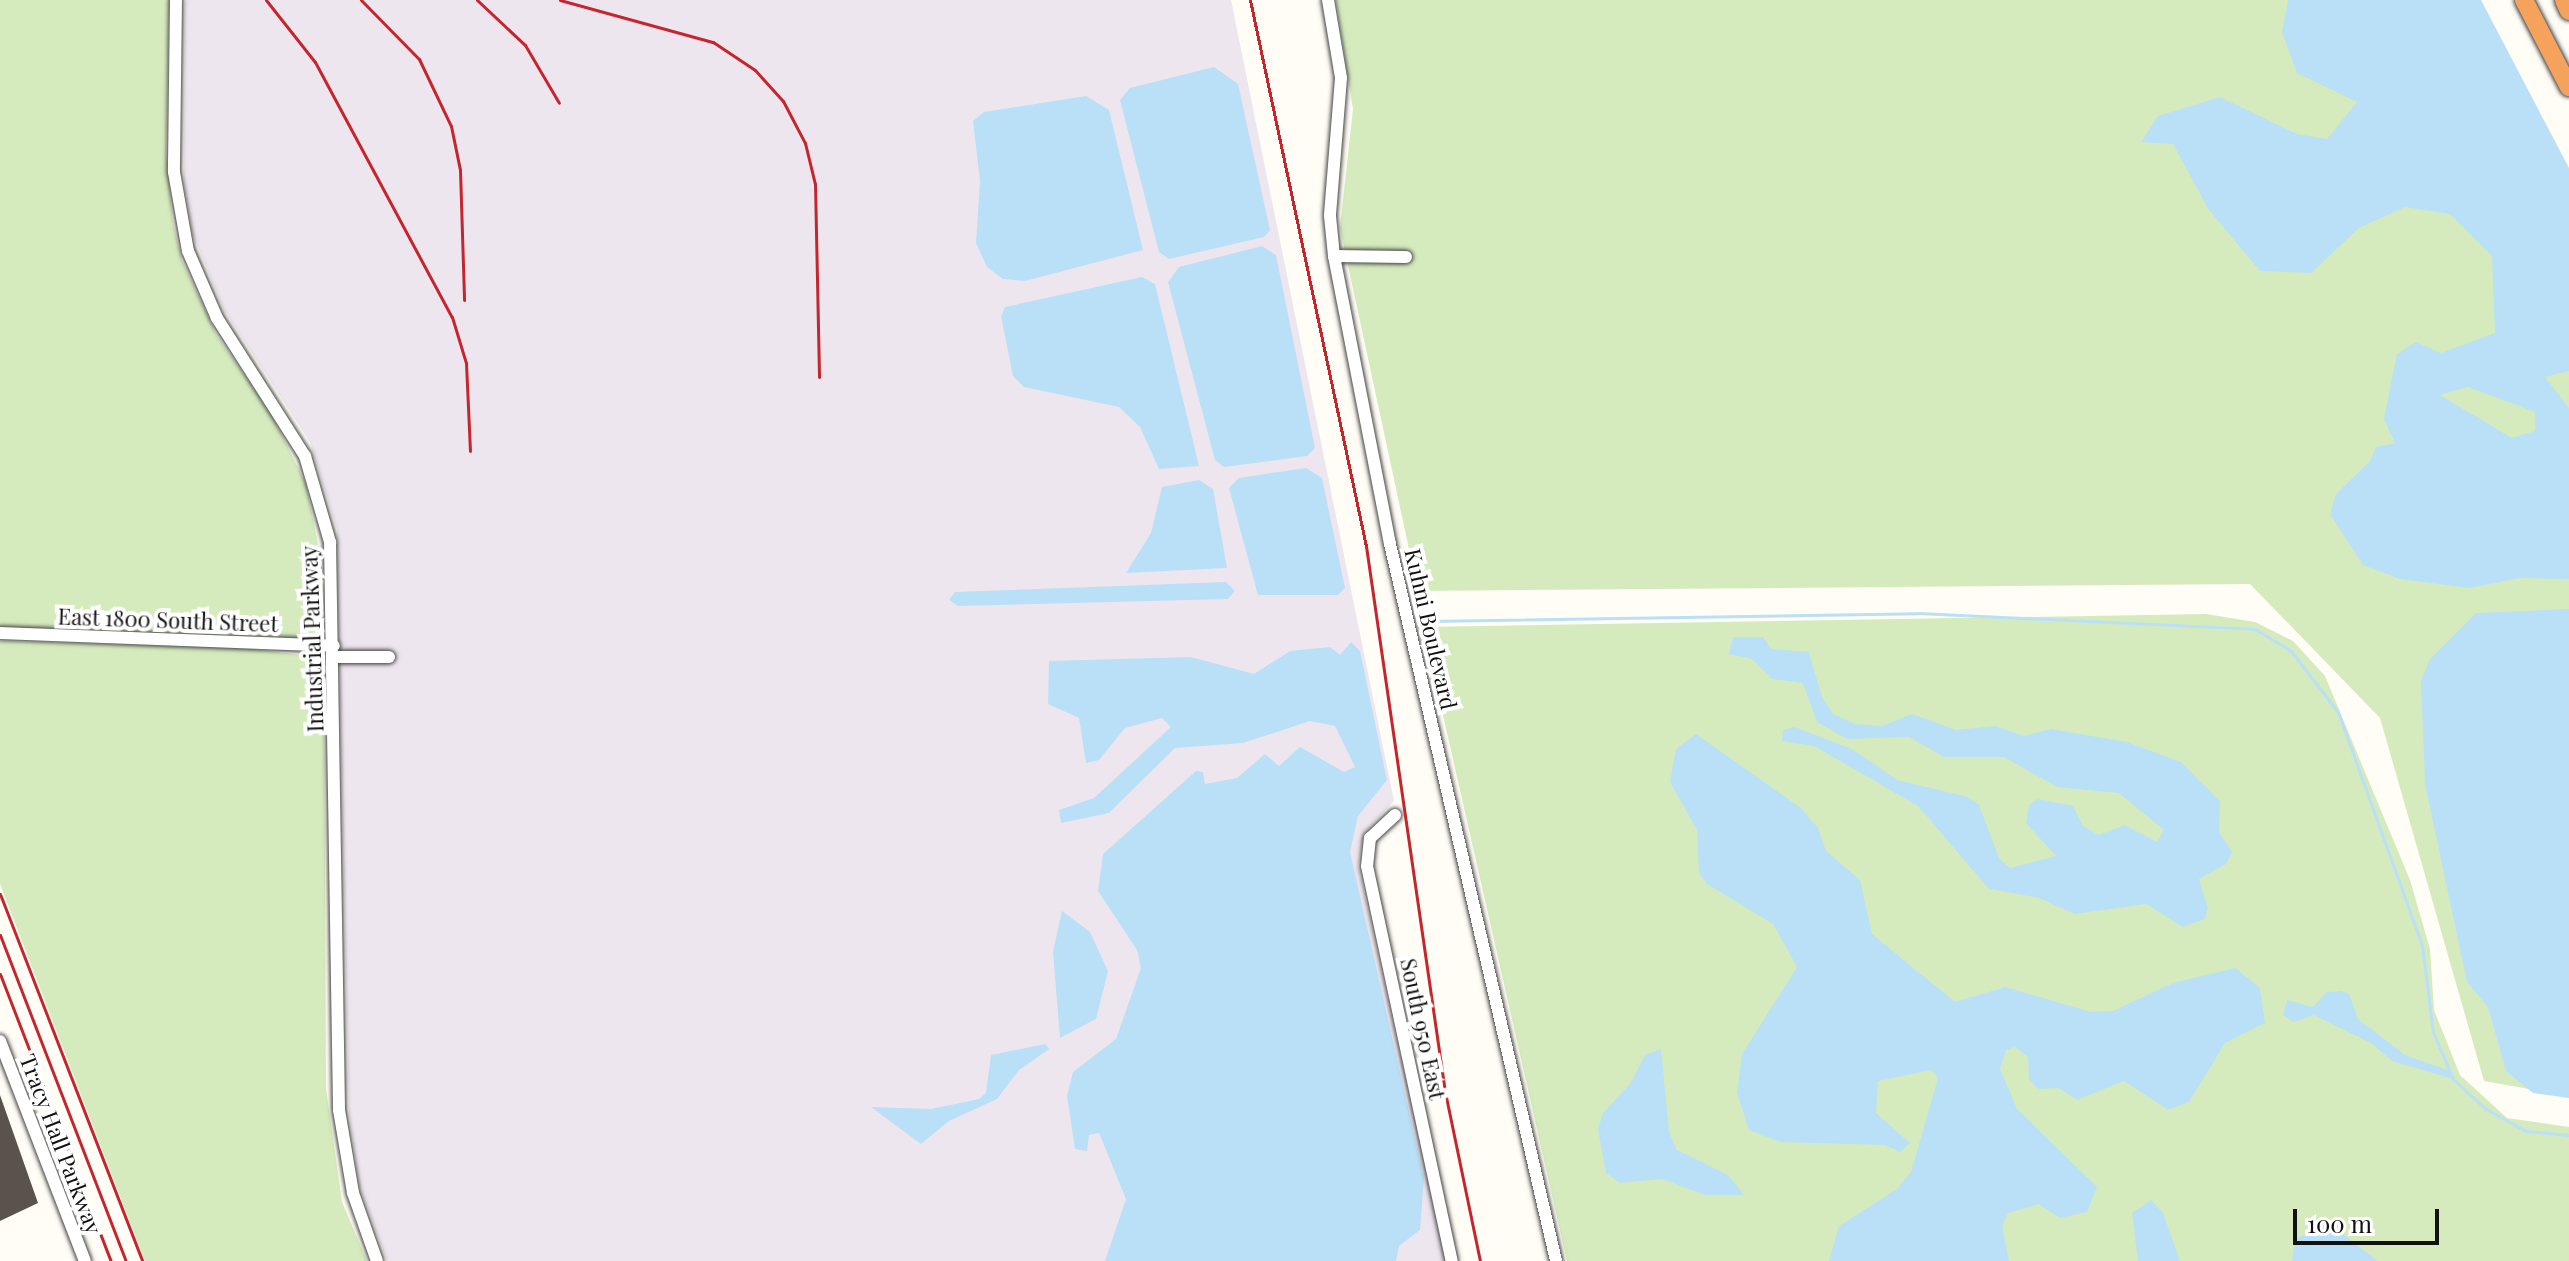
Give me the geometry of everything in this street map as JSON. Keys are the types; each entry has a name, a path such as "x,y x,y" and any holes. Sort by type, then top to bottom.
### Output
{"highway":[{"path":"2524,0 2569,87"},
{"path":"2564,0 2569,11"}],"street":[{"name":"Industrial Parkway","path":"176,0 174,172 182,229 209,303 312,471 330,542 339,1110 353,1193 377,1261"},
{"name":"Kuhni Boulevard","path":"1328,0 1341,78 1330,216 1334,256 1390,544 1556,1261"},
{"path":"1334,256 1406,257"},
{"name":"East 1800 South Street","path":"0,633 334,651 389,657"},
{"name":"South 950 East","path":"1395,815 1370,838 1367,866 1452,1261"},
{"name":"Tracy Hall Parkway","path":"0,1041 85,1261"}],"shaded area":[{"path":"185,0 1231,0 1394,801 1364,833 1358,865 1446,1261 387,1261 360,1187 349,1113 337,529 310,442 224,310 193,235 184,180"}],"green space":[{"path":"0,0 169,0 166,153 173,223 182,261 217,336 271,413 306,484 322,564 323,641 0,632"},
{"path":"1336,0 2479,0 2569,173 2569,1096 2484,1081 2380,718 2250,584 1418,591 1340,228 1353,109"},
{"path":"2206,614 2255,622 2293,641 2325,676 2410,880 2430,949 2434,1010 2460,1075 2507,1118 2569,1127 2569,1261 1567,1261 1423,627"},
{"path":"0,641 243,648 324,658 326,1089 342,1202 367,1261 145,1261 0,884"}],"water":[{"path":"2288,0 2481,0 2569,168 2569,371 2545,377 2569,408 2569,579 2520,578 2469,588 2400,579 2363,565 2330,514 2336,494 2370,461 2376,447 2395,443 2384,419 2397,354 2416,342 2441,353 2495,333 2492,256 2450,214 2405,207 2359,228 2311,273 2260,271 2209,210 2173,144 2141,142 2158,116 2220,97 2297,134 2327,139 2357,102 2297,73 2282,32","holes":["2468,387 2535,412 2535,431 2512,438 2440,395"]},
{"path":"1214,67 1238,84 1270,230 1264,237 1169,259 1159,252 1120,100 1130,88"},
{"path":"1086,96 1109,110 1143,250 1025,281 1003,279 987,267 976,243 980,181 973,121 984,112"},
{"path":"1262,246 1276,255 1315,448 1307,456 1224,467 1215,460 1168,282 1179,267"},
{"path":"1142,277 1155,284 1199,466 1159,469 1140,427 1119,407 1024,387 1013,376 1001,316 1005,307"},
{"path":"1306,468 1322,478 1345,588 1338,595 1258,595 1229,488 1239,478"},
{"path":"1199,480 1213,489 1227,568 1126,573 1151,533 1162,487"},
{"path":"1226,582 1235,591 1228,599 958,606 949,600 955,592"},
{"path":"2569,609 2569,1098 2533,1093 2506,1071 2488,1007 2467,982 2425,784 2421,680 2430,659 2476,613"},
{"path":"1733,637 1763,637 1771,649 1809,652 1822,697 1833,714 1855,724 1882,726 1912,714 1956,730 1995,726 2024,736 2051,729 2127,742 2181,762 2220,801 2219,832 2232,852 2226,864 2199,879 2208,908 2205,919 2183,927 2146,904 2075,914 2039,898 1989,889 1918,806 1814,746 1782,741 1783,730 1795,727 1852,749 1897,780 1968,797 1979,805 1999,858 2010,868 2056,856 2026,823 2029,805 2038,799 2073,806 2083,826 2099,835 2125,825 2157,842 2164,830 2119,793 2057,787 2004,757 1944,757 1909,737 1847,739 1817,722 1803,683 1772,679 1752,659 1729,654"},
{"path":"1351,642 1360,651 1387,780 1358,816 1350,852 1424,1178 1420,1230 1399,1246 1396,1261 1105,1261 1126,1199 1099,1133 1089,1135 1087,1151 1075,1149 1067,1096 1073,1072 1116,1039 1141,968 1137,950 1098,891 1103,854 1196,771 1203,772 1205,784 1237,778 1265,754 1279,766 1300,747 1344,772 1355,767 1335,726 1310,721 1243,743 1175,748 1109,813 1061,823 1059,810 1094,798 1171,727 1162,718 1125,728 1099,760 1086,763 1079,718 1048,704 1049,661 1191,657 1254,674 1290,651 1330,647 1340,655"},
{"path":"1696,734 1801,808 1818,828 1826,851 1860,880 1872,934 1955,1002 2005,987 2091,1012 2113,1011 2173,983 2235,968 2260,988 2265,1023 2225,1043 2189,1102 2168,1110 2124,1081 2077,1100 2058,1088 2038,1089 2029,1079 2028,1057 2015,1047 2006,1050 2000,1069 2017,1109 2097,1187 2087,1212 2060,1218 2039,1204 2008,1213 2002,1226 2009,1261 1829,1261 1839,1226 1897,1189 1911,1172 1938,1078 1931,1070 1878,1081 1876,1113 1910,1143 1900,1152 1885,1145 1781,1142 1749,1130 1737,1093 1742,1054 1797,967 1773,924 1707,884 1699,873 1697,830 1670,782 1676,749"},
{"path":"1062,911 1090,932 1108,971 1096,1019 1060,1038 1053,952"},
{"path":"2327,992 2349,994 2358,1019 2405,1055 2450,1071 2453,1079 2392,1061 2371,1043 2314,1015 2294,1022 2283,1015 2287,1000 2313,1007"},
{"path":"1045,1044 1049,1049 1019,1070 997,1099 949,1121 921,1144 871,1107 931,1109 979,1099 986,1093 991,1055"},
{"path":"1661,1049 1669,1132 1677,1150 1728,1175 1744,1195 1705,1195 1662,1179 1620,1183 1606,1173 1598,1129 1603,1113 1630,1084 1645,1055"},
{"path":"2151,1200 2163,1213 2180,1261 2138,1261 2132,1213"},
{"path":"2325,1226 2336,1229 2378,1261 2292,1261 2295,1239"}],"building":[{"path":"0,1095 38,1203 0,1221"}],"waterway":[{"path":"1427,621 1918,613 2255,629 2291,651 2338,712 2422,945 2433,1032 2453,1079 2486,1109 2526,1131 2569,1135"}],"railway":[{"path":"266,0 315,62 452,317 466,363 470,451"},
{"path":"361,0 419,59 451,126 460,170 464,300"},
{"path":"477,0 525,45 559,103"},
{"path":"560,0 713,42 755,70 783,101 805,143 815,184 819,377"},
{"path":"1250,0 1366,546 1445,1092 1480,1261"},
{"path":"0,894 142,1261"},
{"path":"0,935 126,1261"},
{"path":"0,974 111,1261"}]}
